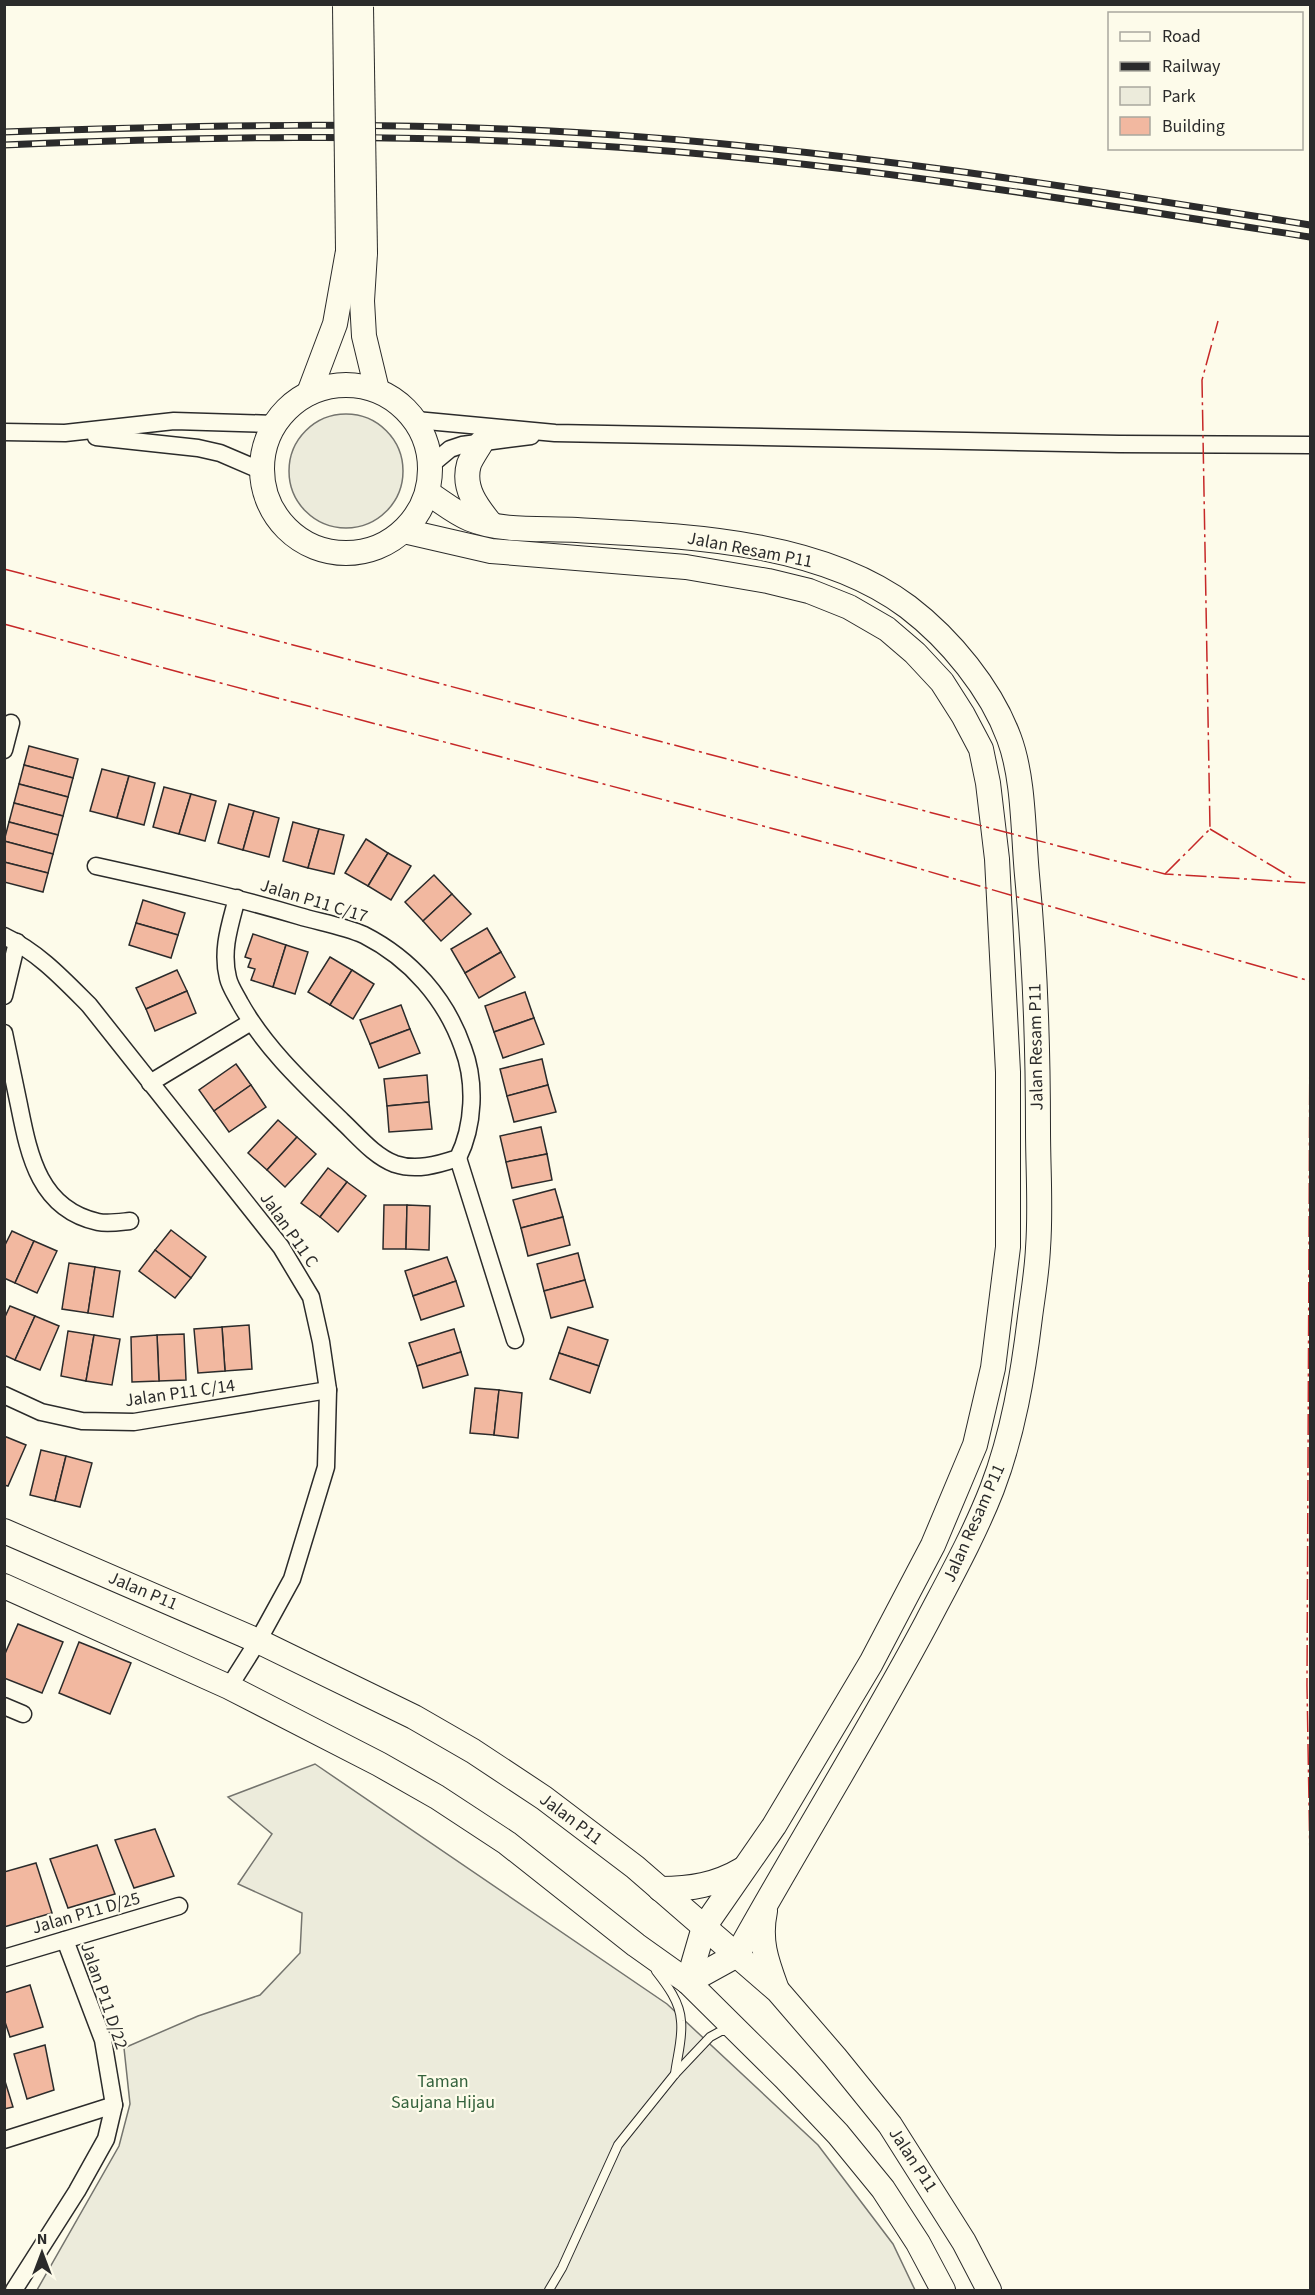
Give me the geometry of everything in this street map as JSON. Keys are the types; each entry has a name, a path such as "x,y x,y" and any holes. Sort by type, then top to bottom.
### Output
{"main road":[{"path":"353,5 356,252 364,336 377,390"},
{"path":"309,393 335,324 356,252"},
{"path":"343,385 377,390 398,402 416,420 432,464 428,493 419,514 404,531 384,545 361,552 337,553 313,546 293,534 277,516 266,495 262,471 265,447 275,424 290,406 309,393 343,385"},
{"path":"480,443 469,465 469,487 474,503 491,524"},
{"name":"Jalan Resam P11","path":"428,493 469,519 491,524 690,537 776,551 861,580 905,605 938,632 966,663 990,699 1010,739 1018,776 1033,938 1038,1071 1038,1249 1023,1374 1004,1454 991,1492 961,1558 897,1678 736,1955"},
{"name":"Jalan Resam P11","path":"404,531 491,551 686,567 768,581 809,591 849,607 887,629 915,653 942,682 981,749 988,783 998,859 1008,1072 1008,1247 993,1368 975,1445 933,1545 871,1663 774,1826 704,1927 688,1982"},
{"name":"Jalan P11","path":"4,1531 258,1641 414,1717 473,1751 544,1798 635,1867 778,1990 890,2125 964,2242 989,2290"},
{"path":"4,1586 229,1687 379,1764 437,1797 507,1843 636,1945 688,1982 739,2031 838,2134 883,2189 918,2243 943,2290"},
{"path":"660,1888 696,1887 723,1881 744,1869"},
{"path":"766,1903 762,1924 764,1956 778,1990"},
{"path":"688,1982 736,1955"}],"street":[{"path":"416,420 555,433 1119,444 1311,445"},
{"path":"65,434 174,421 275,424"},
{"path":"4,432 65,434 198,448 220,453 262,471"},
{"path":"432,464 450,449 555,433"},
{"path":"4,750 11,723"},
{"name":"Jalan P11 C/17","path":"96,866 237,898 362,934 388,950 415,972 441,1000 458,1032 469,1062 472,1092 467,1140 458,1158 418,1168 395,1164 374,1151 303,1083 251,1022 229,982 225,961 226,942 237,898"},
{"path":"4,996 11,939"},
{"name":"Jalan P11 C","path":"11,939 56,971 89,1005 281,1247 311,1297 328,1390 326,1467 292,1579 258,1641 229,1687"},
{"path":"150,1083 251,1022"},
{"path":"4,1033 28,1152 39,1177 54,1199 74,1213 99,1222 130,1221"},
{"path":"458,1158 515,1340"},
{"name":"Jalan P11 C/14","path":"4,1395 41,1412 82,1421 134,1422 328,1390"},
{"path":"4,1706 23,1714"},
{"name":"Jalan P11 D/25","path":"4,1958 180,1906"},
{"name":"Jalan P11 D/22","path":"14,2290 77,2191 106,2139 114,2105 103,2040 65,1940"},
{"path":"4,2140 114,2105"}],"lane":[{"path":"636,1945 669,1988 677,2006 681,2021 675,2074"},
{"path":"549,2290 618,2145 675,2074 711,2037 721,2031 739,2031"}],"green space":[{"path":"346,414 368,418 386,431 399,449 403,471 399,493 386,511 368,524 346,528 324,524 306,511 293,493 289,471 293,449 306,431 324,418"},
{"name":"Taman Saujana Hijau","path":"315,1764 667,2004 818,2145 893,2244 915,2290 37,2290 119,2146 130,2104 124,2048 198,2016 260,1995 300,1953 302,1913 238,1884 272,1834 228,1797"}],"building":[{"path":"29,746 78,759 73,778 24,765"},
{"path":"24,765 73,778 68,797 19,784"},
{"path":"102,769 129,776 117,818 90,811"},
{"path":"129,776 155,783 144,825 117,818"},
{"path":"19,784 68,797 63,816 14,803"},
{"path":"164,787 191,794 179,834 153,827"},
{"path":"191,794 216,801 205,841 179,834"},
{"path":"14,803 63,816 58,835 9,822"},
{"path":"229,804 254,811 243,850 218,843"},
{"path":"254,811 279,818 269,857 243,850"},
{"path":"9,822 58,835 53,854 4,841"},
{"path":"293,822 319,829 308,868 283,861"},
{"path":"319,829 344,835 334,874 308,868"},
{"path":"366,839 388,853 368,886 345,873"},
{"path":"4,841 53,854 48,873 4,862"},
{"path":"388,853 411,866 391,900 368,886"},
{"path":"4,862 48,873 43,892 4,882"},
{"path":"434,875 452,894 423,921 405,902"},
{"path":"452,894 471,914 441,941 423,921"},
{"path":"143,900 185,913 178,935 136,923"},
{"path":"136,923 178,935 171,958 129,945"},
{"path":"487,928 501,952 465,973 451,949"},
{"path":"253,934 286,945 273,987 251,980 255,969 248,967 251,959 245,957"},
{"path":"286,945 308,952 295,994 273,987"},
{"path":"501,952 515,977 479,998 465,973"},
{"path":"330,957 352,970 330,1005 308,992"},
{"path":"177,970 187,991 146,1009 136,988"},
{"path":"352,970 374,984 353,1019 330,1005"},
{"path":"187,991 196,1013 155,1031 146,1009"},
{"path":"525,992 534,1018 494,1032 485,1006"},
{"path":"401,1005 410,1029 370,1044 360,1020"},
{"path":"534,1018 544,1044 503,1058 494,1032"},
{"path":"410,1029 420,1053 379,1068 370,1044"},
{"path":"542,1059 548,1085 507,1096 500,1069"},
{"path":"236,1064 251,1085 214,1111 199,1090"},
{"path":"427,1075 429,1102 387,1106 384,1079"},
{"path":"251,1085 266,1107 229,1132 214,1111"},
{"path":"548,1085 556,1112 514,1122 507,1096"},
{"path":"429,1102 432,1129 389,1132 387,1106"},
{"path":"278,1120 297,1137 267,1170 248,1153"},
{"path":"541,1127 547,1154 506,1162 500,1136"},
{"path":"297,1137 316,1154 285,1187 267,1170"},
{"path":"547,1154 552,1180 512,1188 506,1162"},
{"path":"328,1168 347,1182 320,1217 301,1203"},
{"path":"347,1182 366,1196 338,1232 320,1217"},
{"path":"555,1189 563,1217 521,1228 513,1200"},
{"path":"384,1205 407,1205 406,1249 383,1249"},
{"path":"407,1205 430,1206 429,1250 406,1249"},
{"path":"563,1217 570,1245 528,1256 521,1228"},
{"path":"171,1230 206,1257 191,1278 155,1250"},
{"path":"12,1231 34,1241 15,1283 4,1278 4,1247"},
{"path":"34,1241 57,1251 37,1293 15,1283"},
{"path":"155,1250 191,1278 175,1298 139,1271"},
{"path":"578,1253 585,1280 544,1291 537,1264"},
{"path":"447,1257 456,1281 413,1296 405,1271"},
{"path":"69,1263 95,1267 88,1313 62,1309"},
{"path":"95,1267 120,1271 113,1317 88,1313"},
{"path":"585,1280 593,1307 551,1318 544,1291"},
{"path":"456,1281 464,1306 421,1320 413,1296"},
{"path":"10,1306 35,1316 15,1360 4,1355 4,1319"},
{"path":"35,1316 59,1326 40,1370 15,1360"},
{"path":"249,1325 252,1369 225,1371 222,1327"},
{"path":"222,1327 225,1371 198,1373 194,1329"},
{"path":"568,1327 608,1340 599,1366 559,1353"},
{"path":"454,1329 461,1352 417,1366 409,1343"},
{"path":"68,1331 94,1335 86,1381 61,1376"},
{"path":"184,1334 186,1380 159,1381 157,1335"},
{"path":"94,1335 120,1339 112,1385 86,1381"},
{"path":"157,1335 159,1381 132,1382 131,1337"},
{"path":"461,1352 468,1375 423,1388 417,1366"},
{"path":"559,1353 599,1366 590,1393 550,1379"},
{"path":"475,1388 499,1390 494,1435 470,1433"},
{"path":"499,1390 522,1393 518,1438 494,1435"},
{"path":"4,1436 26,1445 8,1486 4,1485"},
{"path":"41,1450 66,1456 55,1501 30,1495"},
{"path":"66,1456 92,1463 80,1507 55,1501"},
{"path":"18,1624 63,1642 42,1693 4,1678 4,1656"},
{"path":"79,1642 131,1663 110,1714 59,1693"},
{"path":"155,1829 174,1876 134,1888 115,1840"},
{"path":"97,1845 115,1894 68,1908 50,1859"},
{"path":"36,1863 52,1913 4,1927 4,1872"},
{"path":"30,1985 43,2027 10,2037 4,2019 4,1993"},
{"path":"45,2045 54,2090 27,2099 14,2054"},
{"path":"4,2078 13,2107 4,2109"}],"railway":[{"path":"4,132 294,125 440,127 585,133 858,158 1129,196 1310,225"},
{"path":"4,145 294,138 440,139 585,145 767,160 949,182 1310,237"}],"power":[{"path":"1165,874 1210,829 1202,380 1218,321"},
{"path":"4,569 1165,874 1310,883"},
{"path":"4,624 854,850 1310,981"},
{"path":"1210,829 1294,879"},
{"path":"1310,1018 1307,1686 1310,1861"}]}
